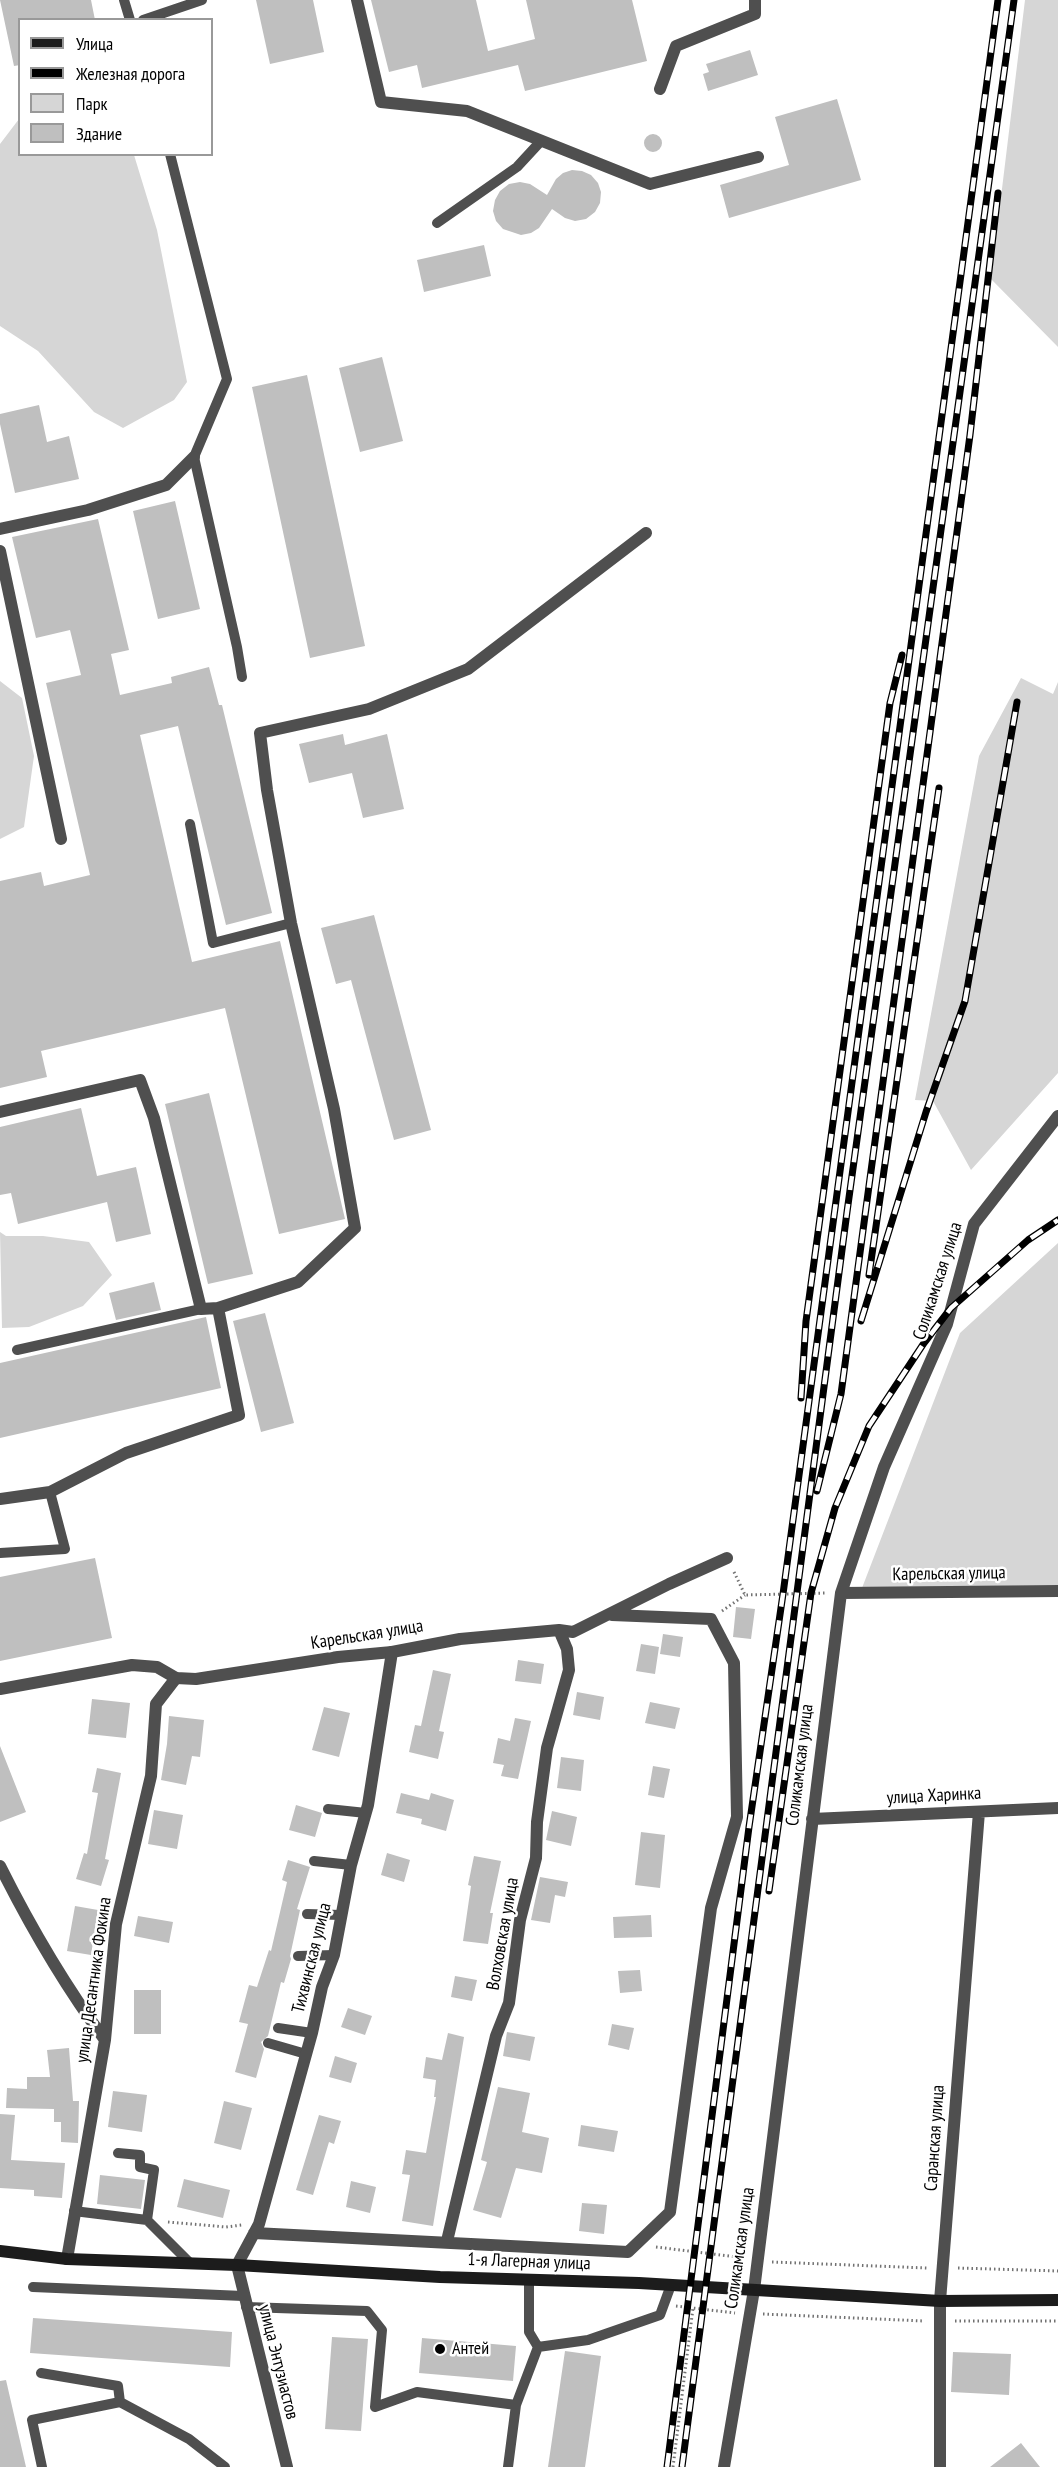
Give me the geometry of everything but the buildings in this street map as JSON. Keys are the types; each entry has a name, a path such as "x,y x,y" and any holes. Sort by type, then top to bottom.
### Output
{"main road":[{"name":"1-я Лагерная улица","path":"0,2251 67,2259 671,2285 940,2301 1058,2300"}],"street":[{"path":"357,0 381,102 467,111 650,184 758,157"},
{"path":"660,89 676,46 755,14 754,0"},
{"path":"0,529 88,510 166,485 194,457"},
{"path":"0,1112 140,1080 154,1118 201,1309 218,1308 298,1282 355,1228 334,1109 291,923 267,790 260,733 369,709 468,669 646,533"},
{"path":"0,551 62,839"},
{"name":"Соликамская улица","path":"724,2467 754,2290 841,1593 884,1467 946,1324 974,1224 1058,1116"},
{"path":"0,1499 50,1492 126,1453 239,1415 218,1308"},
{"name":"Карельская улица","path":"0,1689 132,1665 158,1666 176,1678 196,1679 338,1657 392,1652 460,1639 559,1630 573,1632 727,1558"},
{"name":"Карельская улица","path":"841,1593 1058,1591"},
{"path":"254,2233 447,2241 628,2252 670,2212 711,1908 737,1817 734,1663 711,1619 610,1615"},
{"name":"Волховская улица","path":"447,2241 496,2036 509,2004 520,1920 536,1858 537,1822 547,1748 568,1670 567,1649 559,1630"},
{"name":"Тихвинская улица","path":"237,2265 259,2224 312,2033 322,1987 334,1955 351,1865 366,1813 392,1652"},
{"name":"улица Десантника Фокина","path":"67,2259 105,2040 116,1924 151,1776 156,1704 176,1678"},
{"name":"улица Харинка","path":"812,1820 1058,1808"},
{"name":"Саранская улица","path":"940,2467 940,2301 979,1812"},
{"path":"0,1866 52,1959 83,2010 105,2040"},
{"name":"улица Энтузиастов","path":"237,2265 244,2301 287,2467"}],"lane":[{"path":"124,0 129,18"},
{"path":"149,18 202,0"},
{"path":"437,223 517,167 541,141"},
{"path":"171,156 227,379 194,457 242,677"},
{"path":"189,824 213,943 291,923"},
{"path":"17,1350 201,1309"},
{"path":"0,1553 65,1549 50,1492"},
{"path":"328,1809 366,1813"},
{"path":"314,1862 351,1865"},
{"path":"307,1914 341,1916"},
{"path":"297,1956 334,1955"},
{"path":"278,2028 312,2033"},
{"path":"268,2043 306,2054"},
{"path":"118,2152 140,2155 140,2168 154,2170 147,2220"},
{"path":"74,2211 147,2220 191,2264"},
{"path":"529,2280 529,2332 538,2347"},
{"path":"538,2347 588,2340 660,2314 671,2285"},
{"path":"33,2287 367,2311 382,2330 375,2407 417,2392 516,2405"},
{"path":"508,2467 516,2405 538,2347"},
{"path":"40,2373 118,2386 120,2402"},
{"path":"42,2467 32,2420 120,2402 189,2439 225,2467"}],"path":[{"path":"727,1558 745,1595"},
{"path":"711,1619 745,1595 841,1593"},
{"path":"664,2305 750,2314 940,2321 1058,2321"},
{"path":"672,2467 693,2308"}],"green space":[{"path":"1025,0 1058,0 1058,347 991,279"},
{"path":"18,120 18,156 134,156 157,230 187,382 174,400 123,428 94,412 38,351 0,326 0,144"},
{"path":"1021,678 1053,694 1058,682 1058,1073 971,1170 933,1101 915,1100 979,756"},
{"path":"0,681 22,698 34,756 24,827 0,839"},
{"path":"0,1232 6,1236 43,1236 89,1242 112,1275 83,1306 29,1327 2,1328"},
{"path":"1058,1243 1058,1585 862,1588 960,1333"}],"railway":[{"path":"667,2467 749,1827 783,1594 998,0"},
{"path":"682,2467 847,1212 1014,0"},
{"path":"817,1491 841,1394 970,435 998,193"},
{"path":"801,1398 806,1321 890,703 902,655"},
{"path":"861,1321 926,1112 965,1001 1017,702"},
{"path":"869,1275 939,788"},
{"path":"769,1891 811,1593 835,1508 869,1426 924,1343 951,1308 1028,1240 1058,1220"}],"place":[{"name":"Антей","path":"440,2349"}]}
